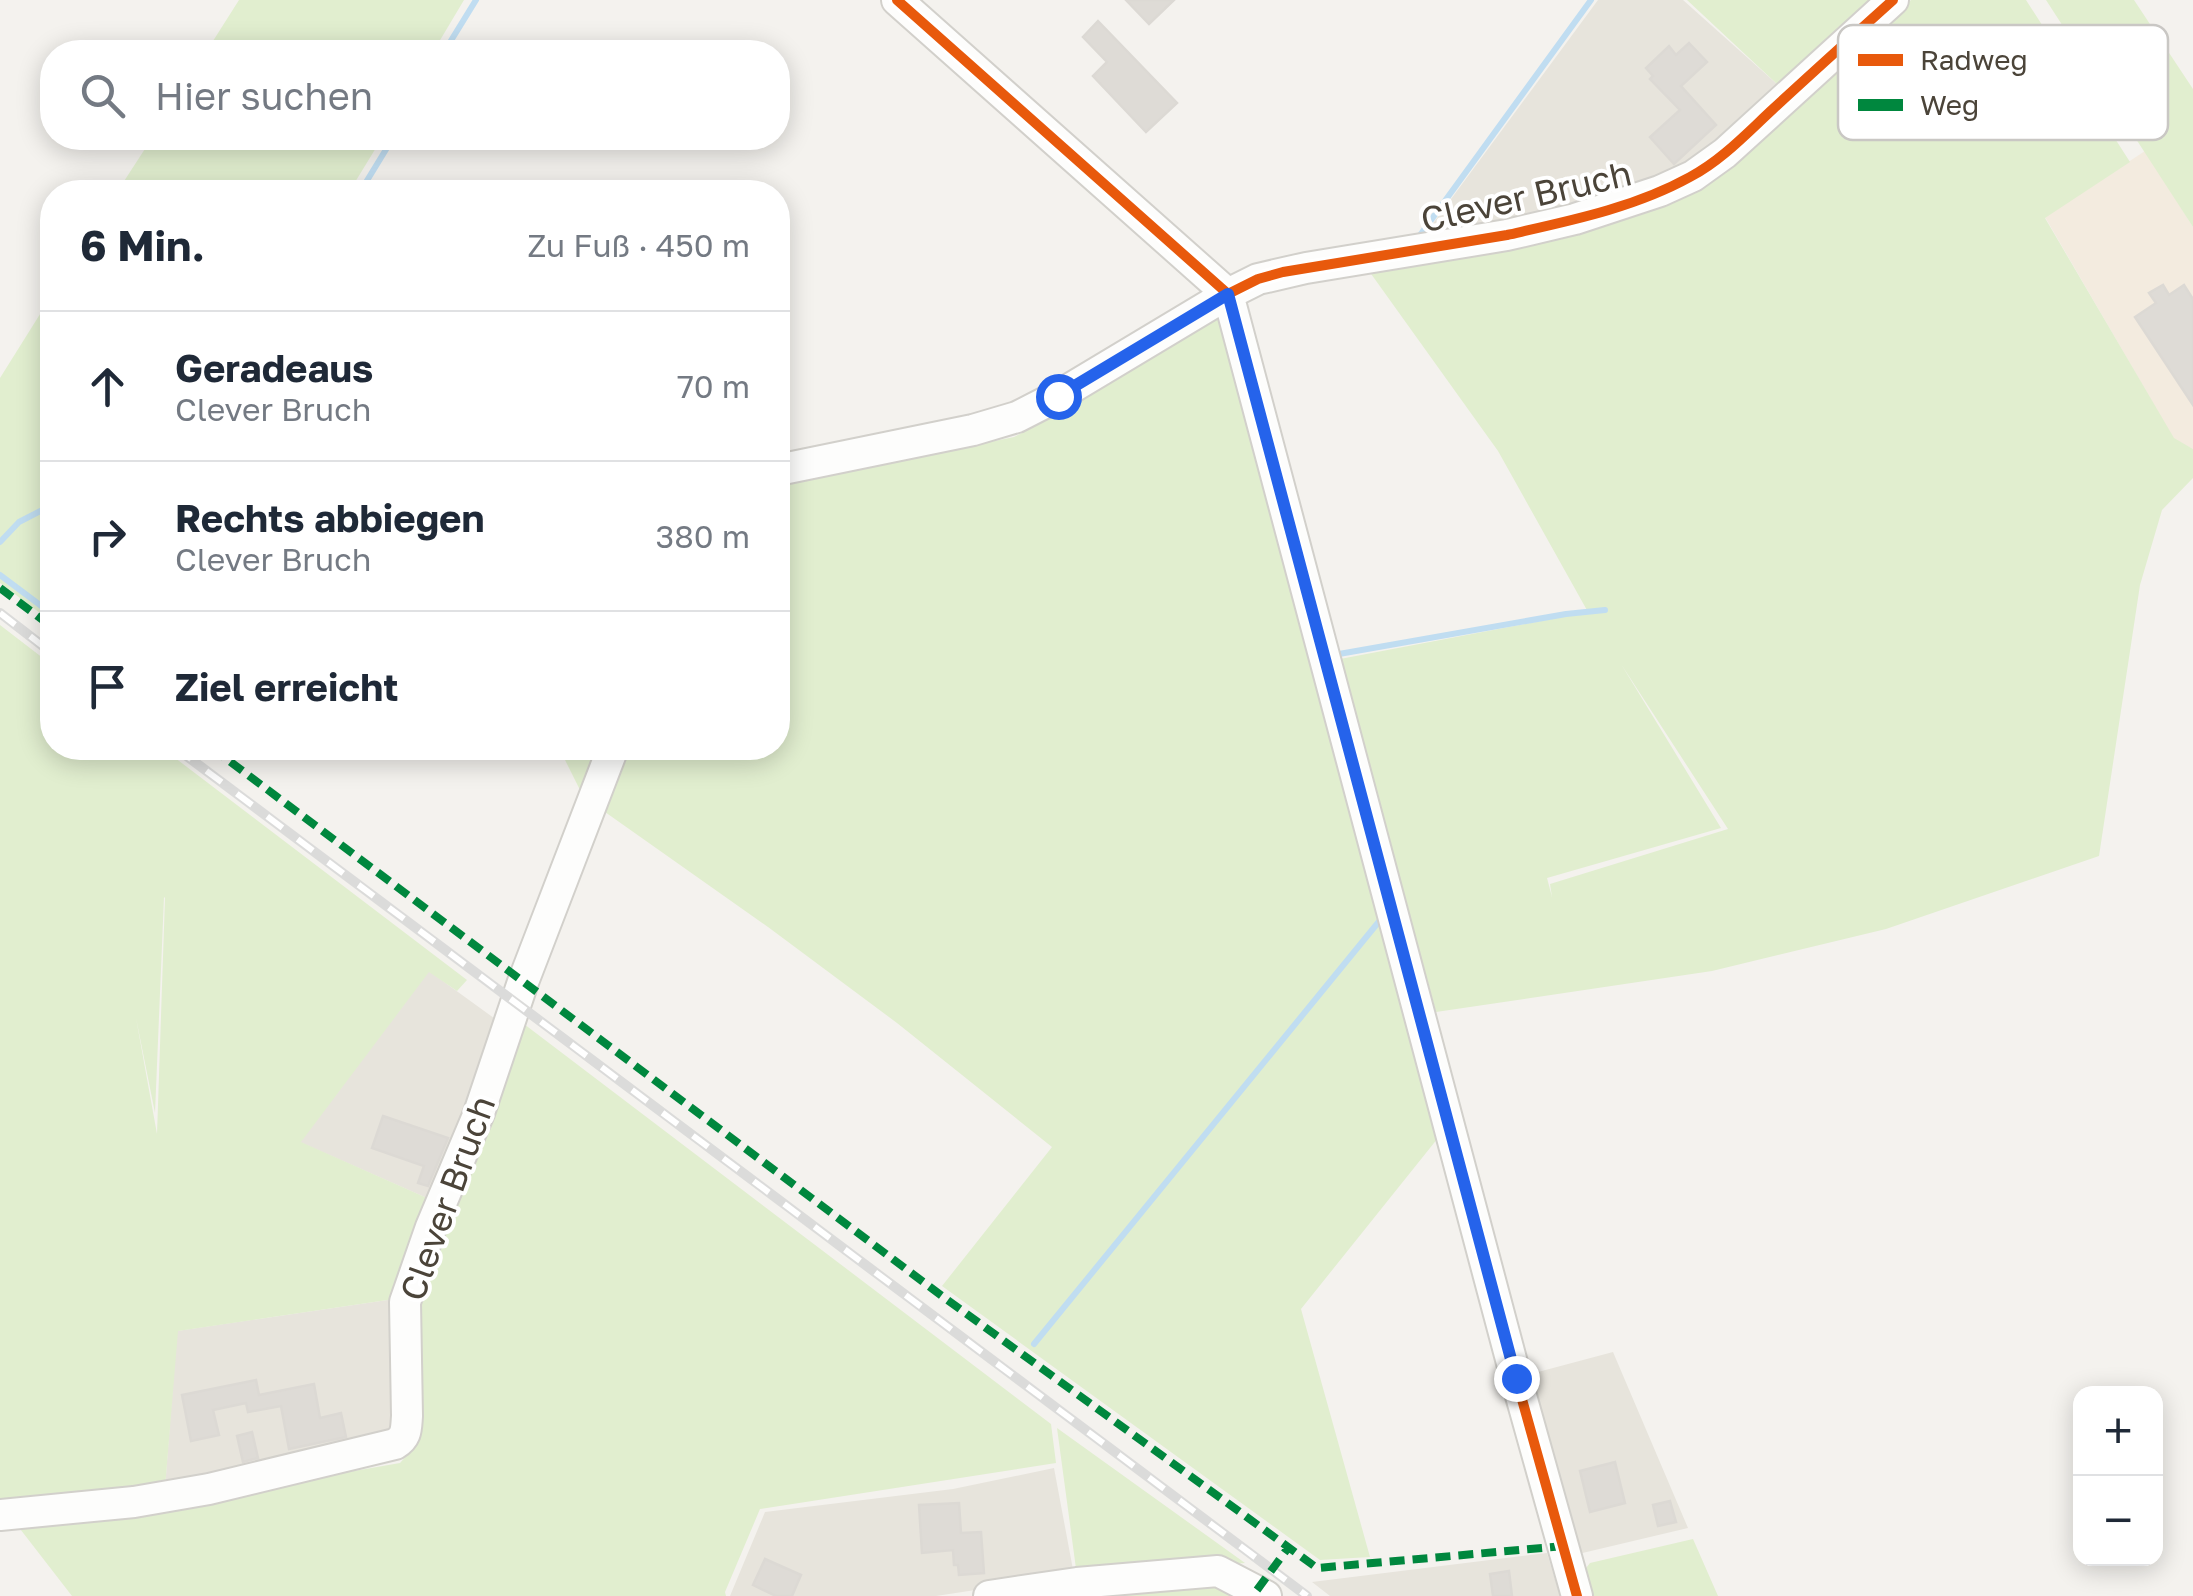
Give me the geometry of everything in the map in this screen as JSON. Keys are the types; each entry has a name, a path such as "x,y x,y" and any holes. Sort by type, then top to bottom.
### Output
{"street":[{"path":"897,0 1228,294 1577,1596"},
{"name":"Clever Bruch","path":"1866,25 1893,0"},
{"name":"Clever Bruch","path":"790,468 974,430 1017,417 1258,279 1507,235 1641,199 1693,176 1725,153 1838,50"},
{"name":"Clever Bruch","path":"0,1515 134,1502 210,1489 402,1440 407,1416 405,1302 608,760"},
{"path":"989,1596 1077,1583 1218,1572 1266,1596"}],"shaded area":[{"path":"1598,0 1683,0 1778,85 1698,162 1603,198 1423,237"},
{"path":"2145,151 2193,227 2193,449 2174,439 2045,217"},
{"path":"429,971 498,1021 436,1202 300,1142"},
{"path":"401,1298 394,1422 381,1440 165,1488 177,1331"},
{"path":"1613,1352 1688,1528 1574,1555 1523,1376"},
{"path":"1054,1468 1074,1575 936,1596 730,1596 765,1512 953,1489"},
{"path":"1547,1553 1560,1596 1330,1596 1312,1582"}],"green space":[{"path":"239,0 464,0 440,40 214,40"},
{"path":"1687,0 1870,0 1843,25 1838,25 1838,30 1778,85"},
{"path":"1911,0 2026,0 2042,25 1884,25"},
{"path":"2046,0 2134,0 2151,25 2062,25"},
{"path":"2168,51 2193,89 2193,227 2137,140 2168,140"},
{"path":"1838,67 1838,140 2116,140 2130,162 2045,218 2174,438 2193,449 2193,478 2162,510 2140,585 2099,856 1886,929 1712,971 1436,1012 1340,659 1588,612 1498,451 1369,271 1693,190 1715,179","holes":["1621,664 1728,829 1550,884 1552,897 1547,878 1721,828"]},
{"path":"144,150 375,150 356,180 125,180"},
{"path":"1222,310 1442,1133 1301,1309 1370,1557 1320,1560 942,1286 1052,1147 897,1023 605,812 624,760 790,760 790,484 1014,437 1056,415"},
{"path":"40,314 40,613 0,583 0,378"},
{"path":"0,625 40,656 40,760 178,760 467,980 457,991 429,972 301,1142 436,1202 401,1298 178,1331 165,1488 215,1495 400,1463 419,1442 411,1302 520,1021 1051,1424 1056,1463 760,1509 726,1596 72,1596 0,1503","holes":["164,897 157,1134 136,1018 155,1113"]},
{"path":"565,760 600,760 585,800"},
{"path":"1057,1428 1245,1563 1077,1576"},
{"path":"1693,1539 1718,1596 1584,1596 1579,1577 1590,1563"},
{"path":"1226,1584 1243,1596 1116,1596"}],"building":[{"path":"1126,0 1174,0 1149,24"},
{"path":"1098,21 1177,103 1146,132 1093,76 1107,62 1083,37"},
{"path":"1689,43 1707,62 1681,86 1716,125 1674,164 1650,137 1680,110 1650,79 1653,76 1646,68 1669,46 1676,55"},
{"path":"2163,285 2169,295 2184,285 2193,299 2193,405 2135,317 2156,303 2149,293"},
{"path":"383,1116 448,1138 428,1186 418,1183 424,1166 372,1148"},
{"path":"256,1380 259,1395 314,1384 320,1418 341,1413 346,1437 289,1449 281,1406 248,1412 246,1403 213,1410 219,1435 191,1441 182,1395"},
{"path":"252,1432 258,1458 243,1462 237,1436"},
{"path":"1615,1462 1625,1503 1590,1512 1580,1471"},
{"path":"1670,1501 1676,1522 1658,1526 1653,1505"},
{"path":"959,1503 961,1533 981,1532 984,1573 959,1575 953,1550 922,1553 919,1505"},
{"path":"765,1559 801,1575 792,1596 776,1596 753,1585"},
{"path":"1509,1571 1512,1596 1493,1596 1490,1574"}],"waterway":[{"path":"451,40 476,0"},
{"path":"1418,238 1591,0"},
{"path":"367,180 386,150"},
{"path":"0,542 19,522 40,511"},
{"path":"0,575 40,605"},
{"path":"1339,654 1605,610"},
{"path":"1034,1344 1381,919"}],"railway":[{"path":"0,613 40,644"},
{"path":"192,760 1307,1596"}],"marked path":[{"path":"0,588 40,618"},
{"path":"228,760 946,1299 1317,1568 1564,1546"},
{"path":"1257,1590 1288,1548"}],"cycle path":[{"path":"897,0 1228,294 1577,1596"},
{"path":"1865,25 1893,0"},
{"path":"1228,294 1283,272 1507,235 1601,212 1669,188 1723,154 1838,50"}],"route":[{"path":"1058,396 1228,294 1516,1378"}]}
